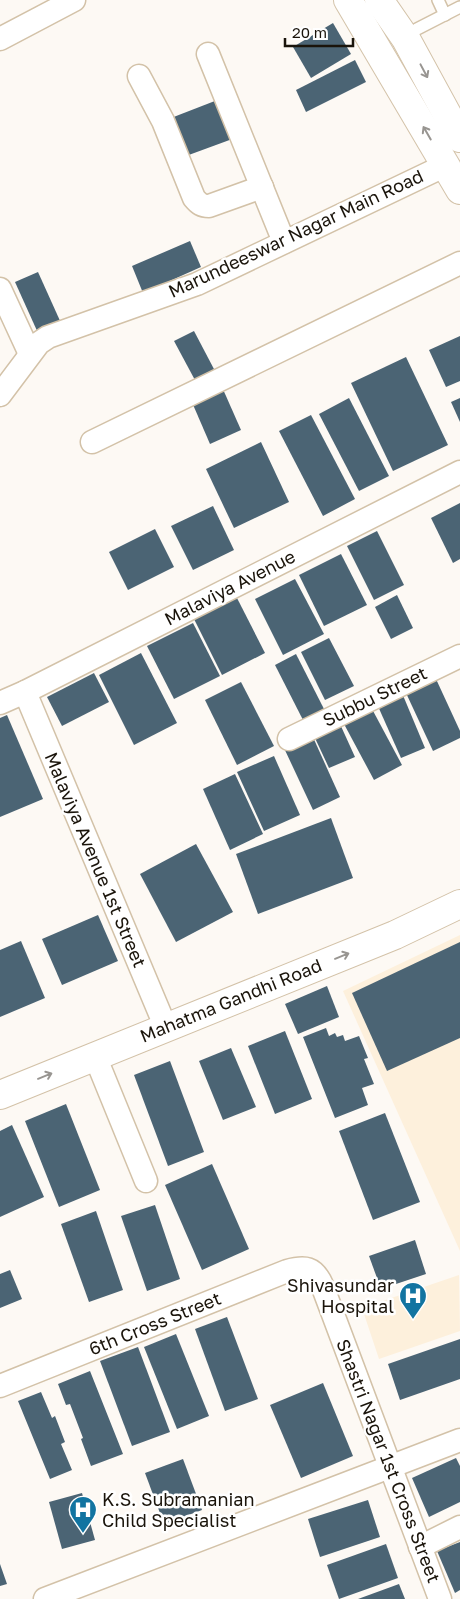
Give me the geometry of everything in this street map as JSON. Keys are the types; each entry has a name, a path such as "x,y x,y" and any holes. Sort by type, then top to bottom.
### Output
{"main road":[{"path":"348,0 460,190"},
{"path":"380,0 406,39 460,138"},
{"name":"Mahatma Gandhi Road","path":"0,1095 395,935 460,904"}],"street":[{"path":"0,39 74,0"},
{"path":"208,54 284,242"},
{"path":"139,76 163,121 194,198 198,203 203,206 210,206 262,187"},
{"name":"Marundeeswar Nagar Main Road","path":"0,395 39,343 48,337 197,284 446,165"},
{"path":"92,442 460,263"},
{"path":"0,289 30,354"},
{"name":"Malaviya Avenue","path":"0,703 460,472"},
{"name":"Subbu Street","path":"290,738 460,656"},
{"name":"Malaviya Avenue 1st Street","path":"25,692 166,1028"},
{"path":"95,1056 146,1181"},
{"name":"6th Cross Street","path":"0,1386 287,1271 300,1268 311,1270"},
{"name":"Shastri Nagar 1st Cross Street","path":"311,1270 318,1276 322,1285 440,1599"},
{"path":"45,1599 460,1440"},
{"path":"420,1547 460,1527"}],"lane":[{"path":"438,0 445,14"},
{"path":"406,39 417,29 460,7"}],"shaded area":[{"path":"460,935 460,1251 343,991"},
{"name":"Shivasundar Hospital","path":"459,1275 460,1331 379,1359 362,1308"}],"building":[{"path":"333,23 351,54 311,78 293,47"},
{"path":"355,60 366,82 306,112 296,90"},
{"path":"220,99 235,138 186,156 171,118"},
{"path":"190,241 201,267 143,293 132,266"},
{"path":"38,272 61,323 38,333 15,282"},
{"path":"194,331 215,371 196,382 174,341"},
{"path":"460,336 460,381 446,387 429,350"},
{"path":"406,357 448,445 393,471 351,383"},
{"path":"222,387 241,430 210,444 191,400"},
{"path":"349,398 389,476 359,491 319,414"},
{"path":"460,398 460,422 451,402"},
{"path":"311,415 355,499 323,516 279,431"},
{"path":"261,442 289,502 234,528 206,469"},
{"path":"460,503 460,559 453,563 431,518"},
{"path":"213,506 234,550 193,570 171,526"},
{"path":"155,529 174,567 128,590 109,552"},
{"path":"377,531 404,585 374,600 347,546"},
{"path":"341,554 367,605 324,626 299,575"},
{"path":"295,579 324,634 283,655 255,599"},
{"path":"397,595 413,628 391,639 375,607"},
{"path":"237,598 265,653 222,675 194,619"},
{"path":"193,623 220,676 174,699 147,646"},
{"path":"329,638 354,686 325,700 301,652"},
{"path":"141,653 177,723 134,745 99,675"},
{"path":"296,654 324,709 303,720 275,665"},
{"path":"94,673 109,702 62,726 47,697"},
{"path":"436,679 460,731 460,738 433,751 406,693"},
{"path":"241,682 274,746 237,765 205,700"},
{"path":"402,693 425,748 401,758 377,704"},
{"path":"372,709 402,765 374,780 344,724"},
{"path":"7,715 43,799 0,817 0,718"},
{"path":"340,724 355,757 329,768 314,736"},
{"path":"312,735 340,797 313,810 284,748"},
{"path":"274,756 300,815 264,831 237,772"},
{"path":"235,774 263,834 230,850 203,789"},
{"path":"331,818 353,878 258,914 236,854"},
{"path":"196,844 233,912 176,942 140,874"},
{"path":"98,915 118,961 62,985 42,939"},
{"path":"21,941 45,998 0,1017 0,950"},
{"path":"460,942 460,1038 387,1071 352,993"},
{"path":"327,986 339,1017 298,1034 285,1004"},
{"path":"326,1028 329,1036 335,1033 337,1037 343,1035 345,1041 359,1036 368,1058 364,1059 374,1084 362,1088 368,1105 335,1118 303,1037"},
{"path":"285,1031 312,1099 275,1114 248,1046"},
{"path":"231,1048 256,1107 223,1120 199,1061"},
{"path":"170,1061 204,1152 168,1166 134,1075"},
{"path":"66,1104 100,1190 59,1207 25,1121"},
{"path":"385,1113 420,1202 373,1220 339,1131"},
{"path":"12,1125 44,1197 0,1217 0,1131"},
{"path":"212,1164 249,1249 202,1270 165,1185"},
{"path":"155,1205 180,1279 147,1291 121,1216"},
{"path":"96,1211 123,1290 89,1302 61,1224"},
{"path":"415,1240 426,1274 381,1289 369,1256"},
{"path":"10,1270 22,1299 0,1308 0,1274"},
{"path":"227,1317 258,1399 225,1411 195,1329"},
{"path":"176,1334 209,1416 177,1429 144,1347"},
{"path":"460,1339 460,1379 400,1400 388,1364"},
{"path":"138,1347 170,1432 132,1446 100,1361"},
{"path":"90,1371 123,1454 91,1466 70,1404 66,1405 58,1384"},
{"path":"323,1383 353,1456 301,1478 270,1405"},
{"path":"41,1392 52,1418 55,1416 65,1442 61,1444 72,1470 50,1479 18,1401"},
{"path":"456,1458 460,1466 460,1502 429,1517 412,1478"},
{"path":"183,1459 202,1510 164,1524 145,1473"},
{"path":"82,1493 95,1540 62,1549 49,1502"},
{"path":"368,1500 380,1537 320,1557 308,1519"},
{"path":"460,1542 460,1590 455,1593 437,1551"},
{"path":"386,1544 398,1578 339,1599 327,1565"},
{"path":"0,1564 7,1584 0,1586"},
{"path":"399,1584 405,1599 358,1599"}],"place":[{"name":"Shivasundar Hospital","path":"413,1320"},
{"name":"K.S. Subramanian Child Specialist","path":"83,1534"}]}
